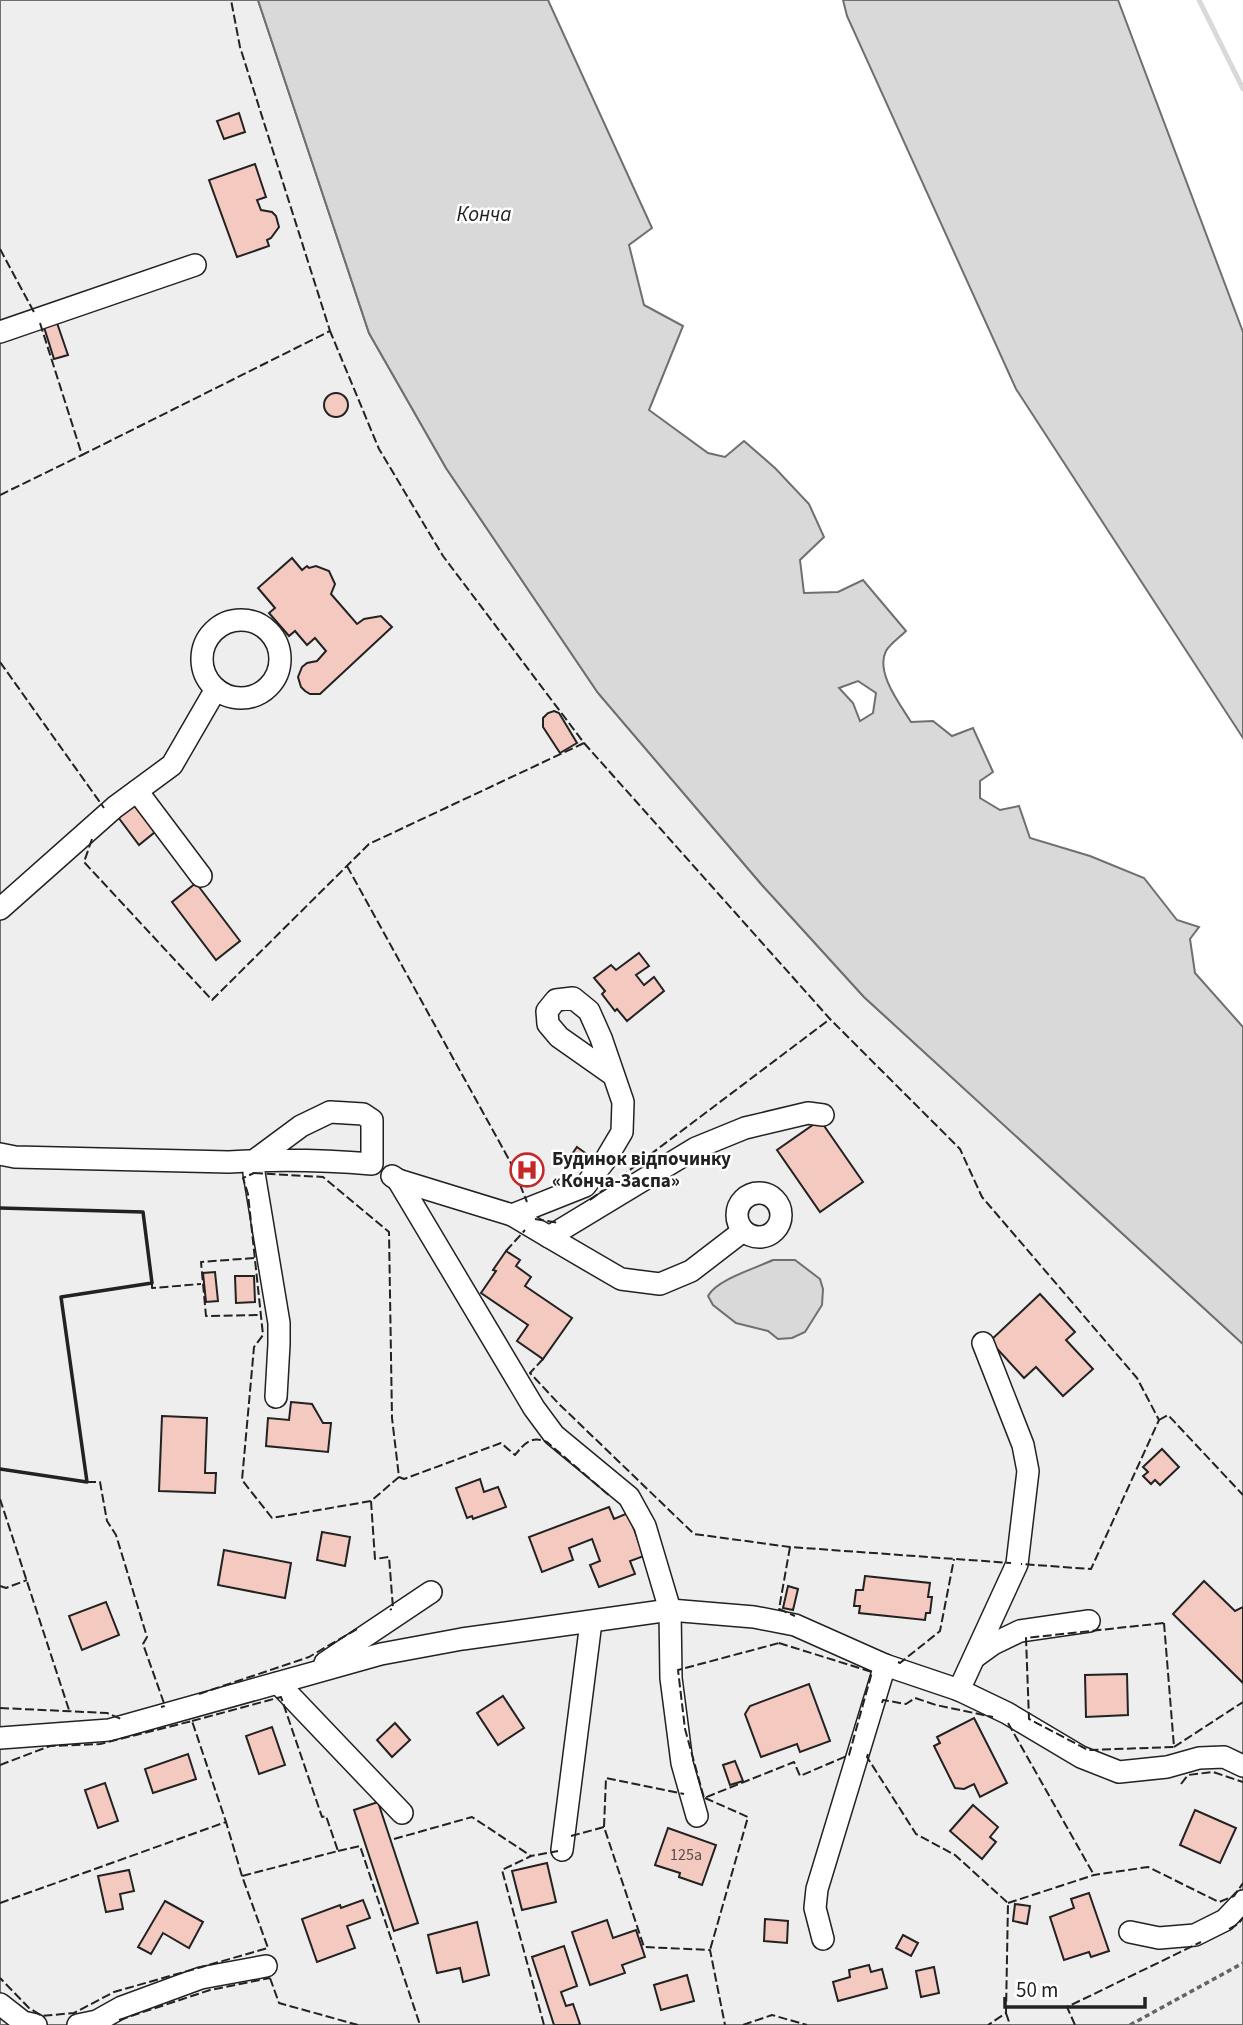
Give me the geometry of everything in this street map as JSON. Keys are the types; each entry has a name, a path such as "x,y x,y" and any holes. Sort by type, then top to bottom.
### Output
{"street":[{"path":"0,332 195,265"},
{"path":"0,909 115,807 172,765 216,689"},
{"path":"137,791 201,876"},
{"path":"512,1215 585,1186 606,1159 622,1132 623,1102 613,1075"},
{"path":"275,1396 279,1323 254,1173 255,1160 301,1126 330,1112 363,1114 372,1120 372,1164"},
{"path":"549,1237 696,1148 745,1128 808,1113 823,1115"},
{"path":"0,1154 42,1158 229,1162 328,1160 372,1164 398,1180 512,1215 621,1279 660,1284 691,1271 743,1231"},
{"path":"398,1180 534,1408 554,1434 629,1497 645,1526 670,1610 671,1678 682,1763 697,1816"},
{"path":"959,1690 1017,1564 1028,1471 1023,1445 983,1343"},
{"path":"310,1673 431,1592"},
{"path":"0,1738 109,1730 381,1654 462,1639 670,1610 754,1617 795,1625 885,1665 959,1690 1007,1713 1081,1757 1119,1772 1167,1767 1199,1758 1224,1757 1243,1766"},
{"path":"974,1659 993,1644 1020,1631 1089,1621"},
{"path":"562,1850 591,1622"},
{"path":"823,1939 815,1908 817,1889 885,1665"},
{"path":"278,1683 402,1813"},
{"path":"1130,1932 1159,1938 1195,1935 1225,1920 1243,1901"},
{"path":"78,2025 97,2021 122,2007 201,1978 266,1966"},
{"path":"0,2004 23,2022 36,2025"}],"path":[{"path":"1130,2025 1243,1963"}],"shaded area":[{"name":"Будинок відпочинку «Конча-Заспа»","path":"0,0 258,0 369,333 446,468 598,693 762,885 864,997 1243,1344 1243,2025 0,2025"}],"water":[{"name":"Конча","path":"258,0 548,0 652,228 629,245 644,305 683,326 649,410 708,453 725,457 744,441 775,468 809,504 824,537 800,560 804,593 838,592 863,580 906,631 886,651 883,659 890,688 911,722 933,721 952,736 973,728 993,772 980,781 980,798 1000,810 1019,806 1030,838 1090,856 1144,878 1177,920 1199,927 1190,939 1195,973 1243,1027 1243,1344 864,997 762,885 598,693 446,468 369,333","holes":["858,681 876,693 873,713 860,721 853,703 839,688"]},
{"path":"843,0 1118,0 1243,332 1243,738 1016,389 847,16"},
{"path":"773,1260 795,1260 820,1279 823,1289 822,1305 805,1332 792,1338 778,1339 768,1331 736,1323 713,1305 708,1296 712,1290 728,1280"}],"building":[{"path":"239,113 245,132 224,139 217,121"},
{"path":"255,164 266,197 257,200 261,210 272,212 276,216 279,227 267,240 269,246 237,257 209,180"},
{"path":"56,320 68,355 54,359 43,324"},
{"path":"336,393 347,400 348,405 341,416 336,417 325,410 324,405 331,394"},
{"path":"292,558 302,570 307,566 316,566 329,571 335,584 331,594 357,624 364,619 381,616 392,627 320,694 305,691 298,677 302,667 317,661 326,651 315,638 307,645 295,631 289,636 269,613 275,608 258,588"},
{"path":"554,711 559,713 577,743 560,753 543,727 543,718"},
{"path":"133,804 155,832 139,845 118,817"},
{"path":"196,883 240,941 216,960 172,902"},
{"path":"639,953 649,966 636,975 644,985 654,977 664,991 627,1021 617,1009 615,1011 602,994 605,991 594,978 611,965 616,970"},
{"path":"820,1120 863,1182 820,1212 777,1150"},
{"path":"577,1147 595,1160 589,1169 570,1157"},
{"path":"506,1251 520,1260 516,1266 531,1277 525,1286 572,1318 543,1359 517,1341 528,1325 481,1293"},
{"path":"215,1272 218,1301 206,1302 203,1273"},
{"path":"235,1276 254,1276 255,1302 236,1303"},
{"path":"1040,1294 1075,1332 1066,1340 1093,1369 1063,1396 1036,1367 1024,1378 990,1341"},
{"path":"291,1402 312,1404 323,1423 331,1423 328,1452 266,1446 268,1418 289,1420"},
{"path":"162,1416 207,1418 205,1473 216,1473 215,1493 159,1491"},
{"path":"1162,1449 1179,1467 1160,1485 1155,1480 1151,1484 1143,1476 1148,1472 1143,1467"},
{"path":"480,1479 484,1492 498,1487 506,1507 473,1519 472,1516 467,1518 456,1488"},
{"path":"609,1507 614,1519 628,1513 644,1556 630,1561 635,1574 599,1587 590,1565 600,1561 592,1539 569,1548 573,1560 542,1572 529,1537"},
{"path":"322,1532 350,1537 345,1566 317,1560"},
{"path":"224,1550 291,1563 285,1598 218,1585"},
{"path":"865,1576 930,1583 930,1613 926,1613 925,1620 859,1613 860,1606 854,1606 856,1590 863,1590"},
{"path":"1204,1581 1235,1611 1243,1607 1243,1683 1173,1614"},
{"path":"788,1586 798,1589 793,1610 783,1608"},
{"path":"106,1602 119,1635 82,1650 69,1616"},
{"path":"1127,1674 1128,1715 1086,1717 1085,1675"},
{"path":"809,1684 830,1741 800,1752 797,1744 761,1757 745,1714 750,1706"},
{"path":"503,1696 524,1728 498,1745 477,1713"},
{"path":"974,1718 1007,1783 980,1797 974,1784 964,1789 955,1788 934,1746 940,1743 937,1737"},
{"path":"395,1723 410,1740 392,1757 377,1740"},
{"path":"272,1727 285,1765 259,1774 246,1736"},
{"path":"188,1754 196,1779 153,1793 145,1769"},
{"path":"735,1761 743,1781 730,1785 723,1765"},
{"path":"105,1783 118,1821 98,1828 85,1790"},
{"path":"378,1802 418,1923 394,1931 354,1810"},
{"path":"973,1805 998,1827 990,1837 996,1842 982,1859 950,1831"},
{"path":"1195,1810 1236,1828 1220,1863 1180,1845"},
{"path":"668,1828 716,1845 702,1885 679,1877 680,1873 655,1865"},
{"path":"547,1863 556,1902 522,1910 512,1871"},
{"path":"129,1870 134,1891 120,1894 123,1909 106,1912 98,1876"},
{"path":"1089,1893 1109,1951 1091,1957 1089,1952 1064,1960 1050,1917 1074,1908 1071,1899"},
{"path":"363,1900 370,1918 347,1926 355,1948 317,1962 302,1919"},
{"path":"165,1901 203,1922 189,1948 163,1933 151,1954 138,1947"},
{"path":"1015,1904 1030,1906 1027,1924 1013,1921"},
{"path":"765,1919 788,1921 787,1943 764,1941"},
{"path":"607,1920 613,1938 636,1930 645,1957 622,1965 625,1973 590,1985 572,1932"},
{"path":"477,1922 489,1975 463,1982 460,1968 437,1973 428,1935"},
{"path":"903,1935 918,1943 911,1956 896,1948"},
{"path":"564,1946 577,1986 561,1992 566,2006 573,2004 580,2024 578,2025 554,2025 532,1957"},
{"path":"869,1965 871,1972 882,1969 887,1988 838,2001 833,1982 850,1977 849,1970"},
{"path":"934,1967 939,1993 921,1997 916,1971"},
{"path":"687,1975 694,2001 661,2010 654,1985"}],"waterway":[{"path":"1199,0 1243,89"}],"fence":[{"path":"40,323 82,455 330,331 240,47 231,0"},
{"path":"0,249 35,314"},
{"path":"92,839 84,862 212,1000 369,844 584,743 443,556 379,449 330,331"},
{"path":"0,495 82,455"},
{"path":"0,662 104,808"},
{"path":"584,743 830,1019 960,1149 982,1197 1137,1378 1159,1420 1091,1569 1021,1564"},
{"path":"347,866 512,1165 527,1202"},
{"path":"590,1200 830,1019"},
{"path":"254,1173 323,1177 389,1232 392,1418 399,1477 371,1501 272,1518 242,1480 254,1347 263,1335 248,1194 243,1178 254,1173"},
{"path":"535,1219 559,1223"},
{"path":"506,1251 525,1230"},
{"path":"254,1258 201,1262 206,1316 260,1315"},
{"path":"152,1283 152,1288 201,1284"},
{"path":"543,1359 530,1373 694,1534 790,1547 1011,1563"},
{"path":"1159,1420 1168,1415 1243,1495"},
{"path":"399,1477 404,1479 501,1443 515,1455 525,1444 532,1440 541,1440 547,1442 611,1497"},
{"path":"87,1482 100,1482 107,1521 116,1535 147,1637 143,1644 165,1706 161,1707"},
{"path":"0,1499 69,1710"},
{"path":"371,1501 375,1559 389,1557 393,1608 390,1610"},
{"path":"790,1547 779,1609 795,1616"},
{"path":"898,1662 940,1631 954,1559"},
{"path":"0,1586 6,1588 27,1580"},
{"path":"1164,1623 1174,1747 1088,1750 1029,1719 1026,1638 1164,1623"},
{"path":"199,1694 309,1657 357,1629"},
{"path":"779,1643 872,1672 849,1755 800,1776 794,1762 704,1798 685,1729 678,1670 779,1643"},
{"path":"192,1721 281,1697 322,1817 326,1816 338,1851 242,1876"},
{"path":"882,1703 883,1700 906,1704 915,1698 993,1717"},
{"path":"1174,1747 1243,1702"},
{"path":"0,1708 107,1713 121,1719"},
{"path":"0,1765 50,1746 100,1744 192,1721 226,1822"},
{"path":"1008,1723 1094,1875"},
{"path":"868,1754 867,1757 916,1834 955,1855 1008,1903 1006,2013 988,2025"},
{"path":"1181,1784 1188,1775 1213,1772 1243,1782"},
{"path":"604,1827 606,1778 684,1794"},
{"path":"705,1798 748,1817 710,1950"},
{"path":"394,1839 472,1817 531,1856"},
{"path":"0,1903 226,1822 268,1948 114,1992 74,2013 42,2016 29,2008 0,1978"},
{"path":"571,1836 604,1827 644,1947 710,1950 725,2025"},
{"path":"338,1851 360,1846 420,2025"},
{"path":"544,2025 502,1870 531,1856 558,1851"},
{"path":"1008,1903 1094,1875 1148,1867 1219,1902 1234,1896 1243,1883"},
{"path":"1229,1929 1243,1918"},
{"path":"1075,2025 1067,2007 1201,1942"},
{"path":"270,1978 279,2003 358,2025"},
{"path":"119,2020 210,1990 270,1978"},
{"path":"1006,2013 1010,2025"},
{"path":"743,2025 772,2015 807,2025"}],"wall":[{"path":"0,1208 143,1212 152,1283 61,1297 87,1482 0,1469"}],"place":[{"name":"Будинок відпочинку «Конча-Заспа»","path":"527,1170"}]}
